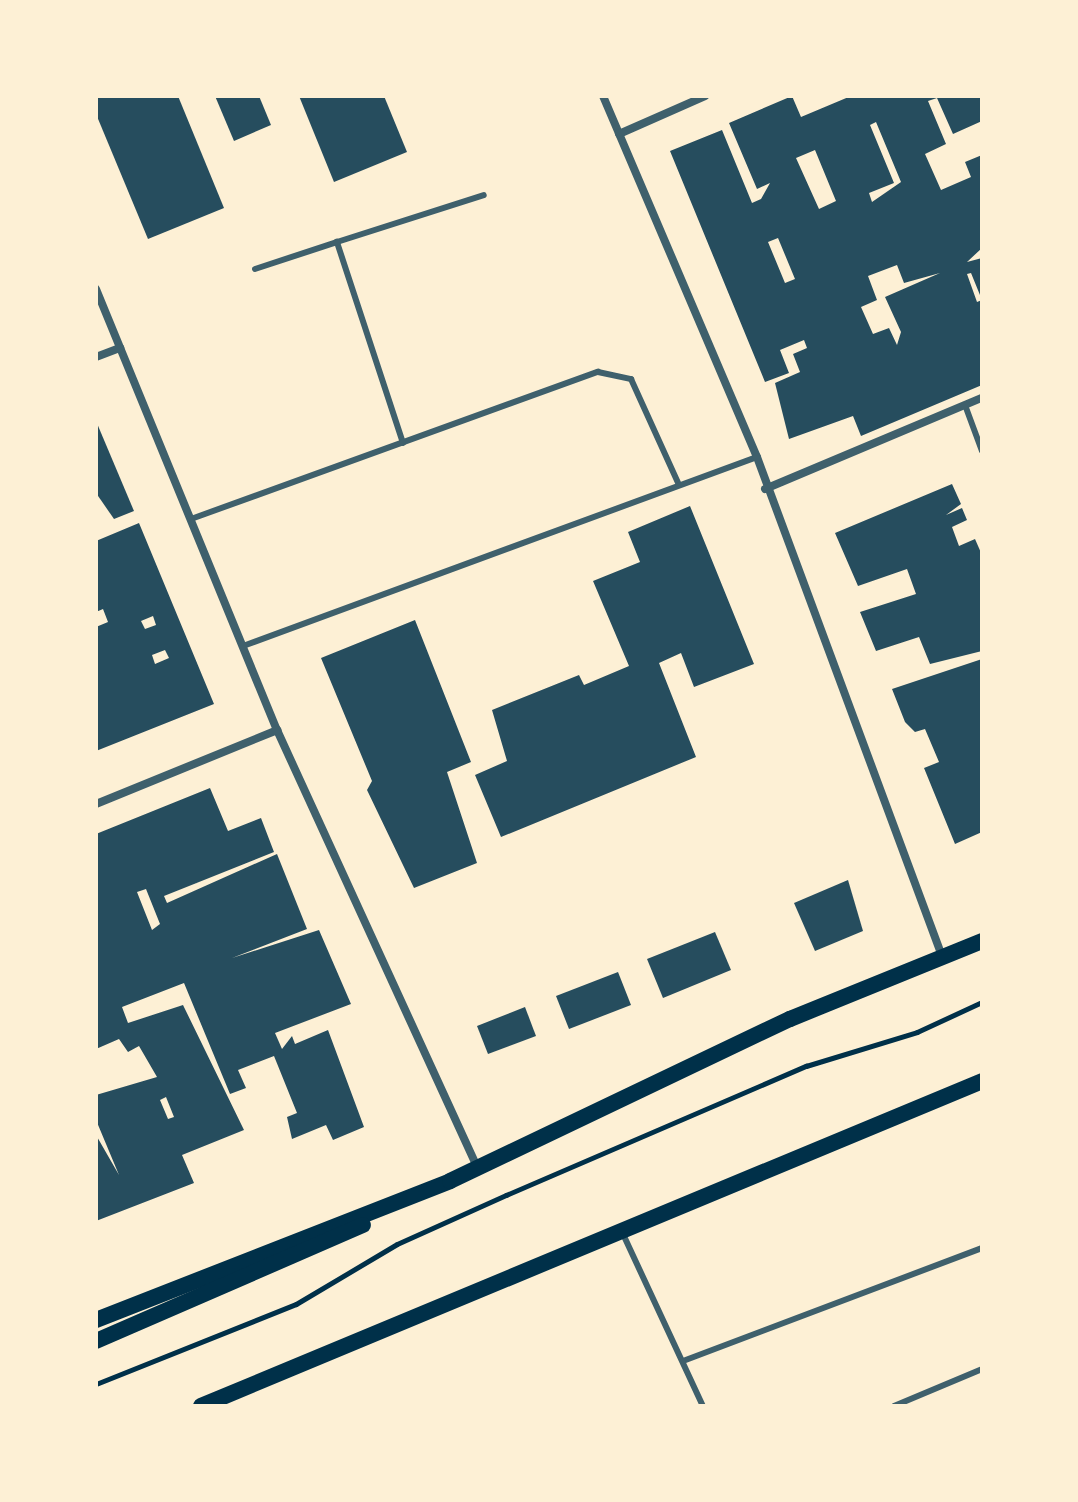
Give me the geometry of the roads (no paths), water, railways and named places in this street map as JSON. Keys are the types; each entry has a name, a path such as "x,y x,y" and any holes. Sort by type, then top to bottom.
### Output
{"main road":[{"path":"96,1341 281,1267 477,1166 942,956 982,941"},
{"path":"201,1406 982,1081"},
{"path":"96,1320 450,1181"}],"street":[{"path":"603,96 757,457 765,489 942,956"},
{"path":"619,134 705,96"},
{"path":"96,289 277,730 477,1166"},
{"path":"96,357 120,348"},
{"path":"765,489 982,398"},
{"path":"96,804 277,730"}],"lane":[{"path":"255,269 484,195"},
{"path":"337,242 403,443"},
{"path":"191,519 598,372 619,371 639,395 679,485"},
{"path":"965,405 982,451"},
{"path":"243,646 757,457"},
{"path":"622,1231 703,1406"},
{"path":"683,1361 982,1248"},
{"path":"894,1406 982,1369"}]}
